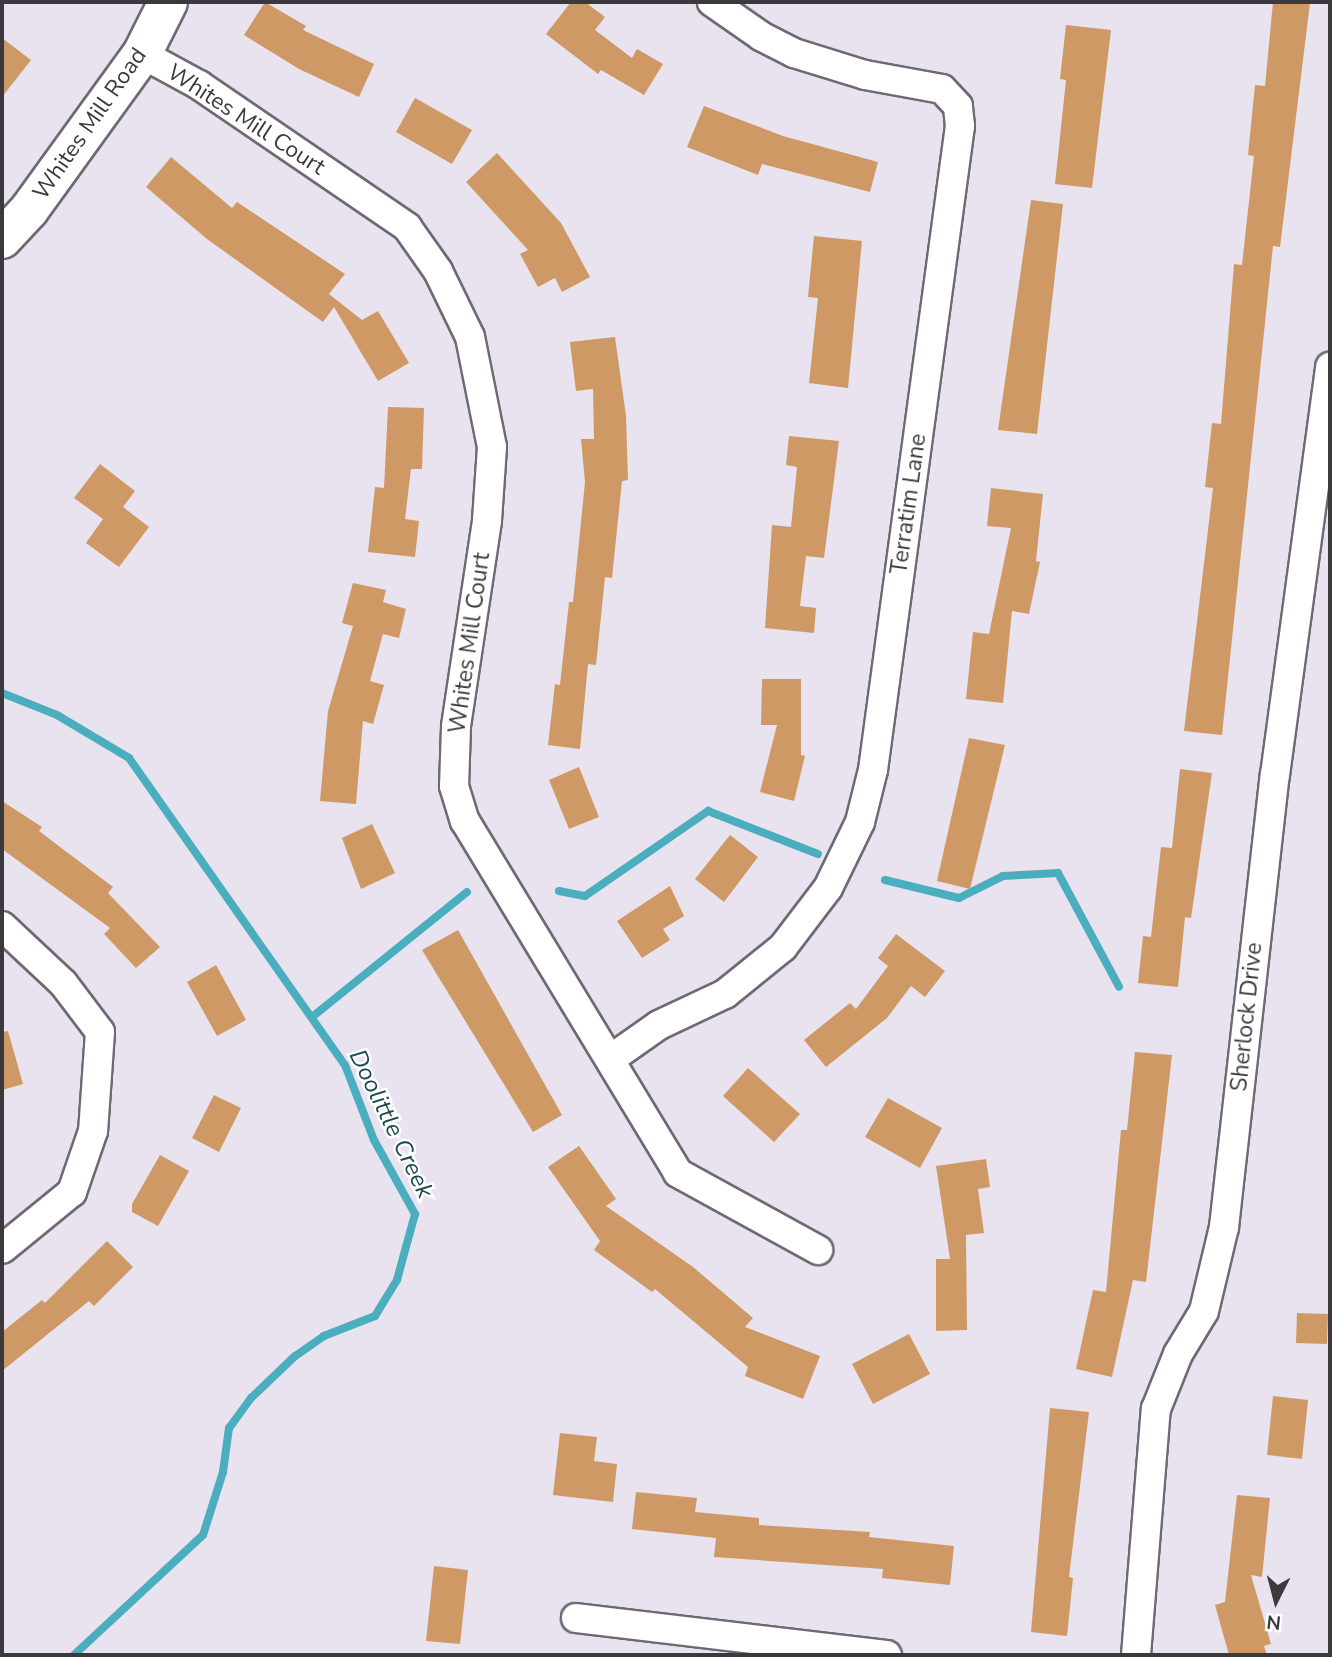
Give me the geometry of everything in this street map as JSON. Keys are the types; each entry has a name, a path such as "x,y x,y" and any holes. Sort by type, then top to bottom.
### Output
{"street":[{"name":"Whites Mill Road","path":"4,234 142,54 168,2"},
{"name":"Terratim Lane","path":"612,1058 659,1025 725,994 783,947 828,888 860,822 873,770 960,126 958,106 942,89 817,61 761,36 712,2"},
{"name":"Whites Mill Court","path":"142,54 199,85 407,227 456,303 481,373 492,447 487,521 456,727 454,786 465,821 519,915 612,1058 678,1173 818,1250"},
{"name":"Sherlock Drive","path":"1136,1655 1156,1409 1178,1354 1204,1311 1224,1227 1275,775 1330,367"},
{"path":"2,926 63,983 100,1032 93,1131 72,1192 2,1249"},
{"path":"576,1618 887,1655"}],"building":[{"path":"265,2 306,26 303,30 374,64 359,97 299,69 244,35"},
{"path":"571,2 585,2 605,17 595,30 632,58 637,49 663,64 644,95 601,70 598,74 546,34"},
{"path":"1273,2 1310,3 1280,247 1273,246 1222,735 1184,731 1213,488 1205,487 1212,423 1221,424 1234,264 1242,265 1254,156 1248,155 1255,85 1265,86"},
{"path":"1066,25 1111,30 1092,188 1055,184 1066,80 1060,79"},
{"path":"2,38 31,60 2,97"},
{"path":"415,98 472,130 452,164 396,132"},
{"path":"704,106 783,136 878,162 870,192 762,164 758,175 687,147"},
{"path":"497,153 561,223 590,277 562,292 555,278 538,287 520,254 528,250 466,182"},
{"path":"171,157 232,208 237,202 345,274 329,294 362,320 378,311 409,363 378,381 334,307 323,322 207,239 146,187"},
{"path":"1031,200 1063,204 1037,434 998,430"},
{"path":"814,236 862,241 848,388 809,383 818,298 808,297"},
{"path":"615,337 626,416 628,480 622,481 612,578 605,577 596,665 588,664 580,749 548,745 555,684 560,685 569,602 573,602 585,482 581,439 594,439 593,389 576,391 570,342"},
{"path":"388,407 424,408 422,469 411,469 405,519 419,521 415,557 368,552 375,487 384,488"},
{"path":"789,436 839,441 824,558 806,556 800,606 816,608 814,633 765,628 772,525 791,527 797,467 786,465"},
{"path":"100,464 135,491 123,507 149,527 119,567 86,543 103,519 74,498"},
{"path":"991,488 1043,494 1036,561 1040,562 1029,614 1012,611 1003,703 966,699 973,632 989,634 1011,528 987,526"},
{"path":"353,583 386,590 383,602 406,609 399,638 383,634 370,681 384,685 373,724 363,721 356,804 320,801 328,711 353,626 342,623"},
{"path":"762,679 801,679 801,755 805,756 794,801 760,792 777,725 761,725"},
{"path":"969,738 1005,745 970,889 937,881"},
{"path":"579,767 599,817 569,829 549,780"},
{"path":"1180,769 1212,773 1191,918 1185,917 1178,987 1138,983 1143,936 1151,937 1161,847 1172,848"},
{"path":"2,801 42,827 39,831 113,887 108,893 160,947 136,968 104,934 110,928 2,849"},
{"path":"372,824 395,873 361,889 342,838"},
{"path":"730,835 758,857 724,902 695,879"},
{"path":"670,886 684,916 663,929 670,940 642,958 617,921"},
{"path":"458,930 562,1115 533,1132 422,950"},
{"path":"896,934 945,971 925,997 911,986 887,1018 826,1067 804,1040 850,1003 856,1009 888,966 878,958"},
{"path":"216,965 246,1020 217,1036 187,982"},
{"path":"8,1031 23,1084 2,1090 2,1032"},
{"path":"1135,1052 1172,1055 1146,1282 1133,1280 1112,1377 1076,1369 1093,1290 1106,1292 1121,1130 1127,1130"},
{"path":"748,1068 800,1114 774,1142 723,1096"},
{"path":"214,1095 241,1108 219,1152 192,1138"},
{"path":"888,1098 942,1128 920,1168 865,1137"},
{"path":"579,1146 616,1199 606,1206 693,1267 753,1318 745,1327 820,1356 803,1399 745,1376 748,1367 655,1289 652,1292 594,1250 600,1241 548,1167"},
{"path":"160,1155 189,1171 158,1226 132,1212 132,1204"},
{"path":"986,1159 990,1187 978,1189 984,1233 966,1235 967,1330 936,1331 936,1259 950,1259 936,1166"},
{"path":"107,1241 133,1267 94,1306 89,1301 2,1371 2,1332 42,1300 45,1303"},
{"path":"1297,1313 1328,1314 1327,1344 1296,1343"},
{"path":"909,1334 930,1374 873,1404 852,1364"},
{"path":"1273,1396 1308,1400 1302,1459 1267,1455"},
{"path":"1050,1408 1089,1412 1069,1577 1073,1578 1067,1636 1031,1632"},
{"path":"560,1433 597,1437 594,1461 617,1464 613,1502 553,1495"},
{"path":"636,1492 697,1498 695,1512 759,1518 759,1525 870,1532 869,1537 954,1546 950,1585 882,1578 883,1569 714,1557 716,1538 632,1529"},
{"path":"1237,1495 1270,1498 1262,1577 1251,1575 1271,1644 1264,1646 1267,1655 1229,1655 1215,1605 1225,1602"},
{"path":"434,1566 468,1570 460,1644 426,1641"}],"waterway":[{"name":"Doolittle Creek","path":"2,693 57,715 129,758 345,1065 374,1140 415,1214 397,1280 375,1316 324,1336 295,1356 251,1398 229,1428 223,1472 203,1535 74,1655"},
{"path":"559,891 585,896 708,811 818,854"},
{"path":"885,880 959,898 1003,876 1058,873 1119,987"},
{"path":"312,1017 467,892"}]}
